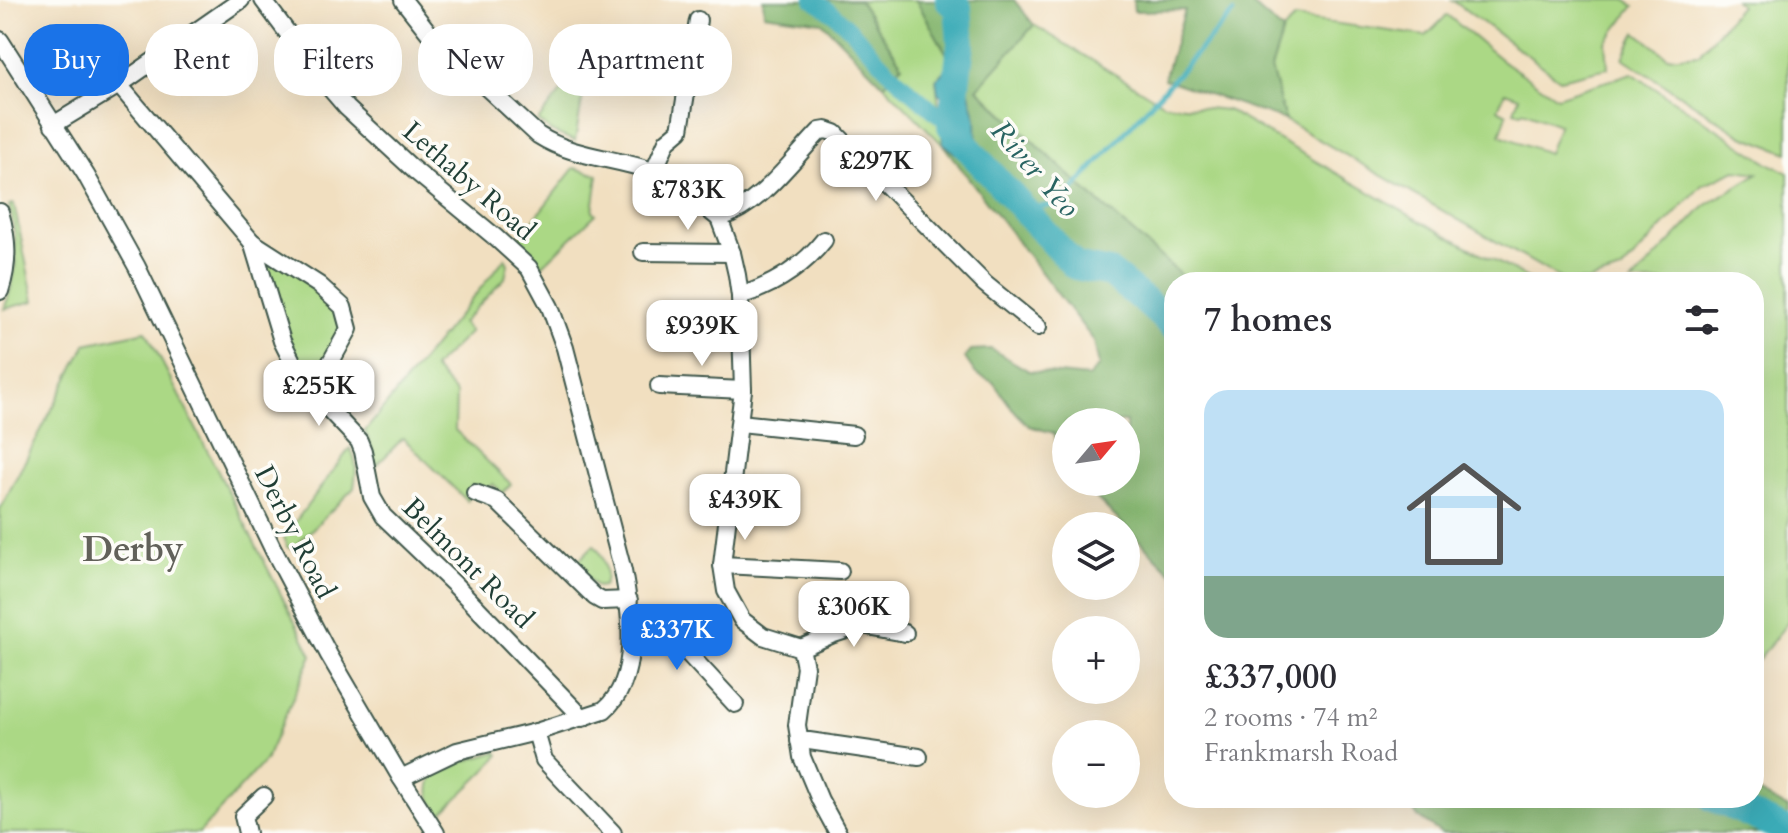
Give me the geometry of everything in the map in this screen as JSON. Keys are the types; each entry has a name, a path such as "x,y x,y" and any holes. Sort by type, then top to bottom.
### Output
{"street":[{"path":"129,78 241,0"},
{"name":"Lethaby Road","path":"263,0 347,108 529,268 550,307 565,348 629,600 630,653 617,695 604,710 536,732 457,751 401,778"},
{"path":"403,0 433,38 538,135 570,151 654,171 690,192 719,218 732,253 740,296 743,390 722,565 726,591 742,620 763,636 801,648 862,625 905,633"},
{"path":"654,171 667,141 680,130 698,20"},
{"name":"Derby Road","path":"1,42 86,175 143,277 273,549 329,655 436,833"},
{"path":"53,125 101,96"},
{"name":"Belmont Road","path":"128,96 252,242 319,285 343,307 349,329 314,392"},
{"path":"719,218 731,214 766,189 820,131 835,133 985,284 1038,327"},
{"path":"0,212 7,250 0,291"},
{"path":"740,296 782,279 824,240"},
{"name":"Belmont Road","path":"252,242 282,341 302,381 359,441 372,497 383,516 454,584 583,718"},
{"path":"643,252 732,253"},
{"path":"659,386 743,390"},
{"path":"740,423 854,435"},
{"path":"475,493 497,501 595,597 602,601 629,600"},
{"path":"722,565 840,571"},
{"path":"631,618 656,625 671,635 735,704"},
{"path":"801,648 805,667 797,725 802,757 838,833"},
{"path":"536,732 544,760 613,833"},
{"path":"799,741 919,757"},
{"path":"247,833 243,816 264,796"}],"green space":[{"path":"763,0 859,0 902,65 884,85 822,22 764,14"},
{"path":"859,0 916,0 952,63 936,79 943,145 884,85 902,65"},
{"path":"916,0 1014,0 1034,25 977,89 1178,272 1164,272 1164,565 1140,541 1140,512 1110,512 1094,496 1140,496 1140,408 1052,408 1052,432 1029,426 993,382 976,374 965,358 971,350 991,349 1029,371 1088,377 1099,366 1094,341 943,145 978,170 963,71 952,63"},
{"path":"1133,0 1247,0 1283,31 1271,69 1285,120 1164,79 1185,10 1134,11"},
{"path":"1452,0 1626,0 1634,6 1606,42 1608,68 1560,79"},
{"path":"1735,0 1788,0 1788,153 1743,136 1623,58 1636,32 1668,57 1699,54 1740,6"},
{"path":"1447,15 1503,61 1557,97 1632,73 1788,173 1788,622 1764,652 1764,272 1642,272 1705,206 1758,173 1736,170 1702,185 1621,271 1549,272 1285,120 1271,69 1283,31 1295,18 1426,36","holes":["1505,92 1519,97 1514,111 1523,111 1559,125 1548,153 1500,135 1507,114 1498,109"]},
{"path":"1034,25 1164,104 1227,110 1425,224 1516,272 1178,272 977,88"},
{"path":"558,96 583,96 575,141 550,131 538,121"},
{"path":"574,168 598,175 593,211 596,214 542,266 518,240"},
{"path":"14,204 34,301 4,309 15,270 15,233 9,205"},
{"path":"253,243 319,285 349,329 314,392 302,380"},
{"path":"505,258 508,264 505,278 462,323 470,332 433,368 456,394 455,430 511,484 503,493 493,484 488,488 472,485 467,501 403,438 375,467 365,431"},
{"path":"146,331 312,655 265,761 199,833 0,833 0,509 86,344"},
{"path":"350,448 356,473 354,488 292,549 287,547 284,537"},
{"path":"594,545 606,570 603,586 597,587 574,565"},
{"path":"497,752 499,755 489,767 440,815 430,798 432,778 462,762"},
{"path":"1764,795 1788,808 1788,833 1441,833 1418,817 1412,808 1764,808"}],"water":[{"path":"952,63 963,70 976,119 978,171 943,143 940,116 950,102 938,93 936,79"}],"waterway":[{"path":"813,0 845,24 897,79 951,126"},
{"name":"River Yeo","path":"949,0 958,7 961,44 951,126 1075,266 1110,273 1164,318"},
{"path":"1023,209 1060,204 1233,13"},
{"name":"River Yeo","path":"1736,808 1788,831"}],"district":[{"name":"Derby","path":"133,549"}]}
